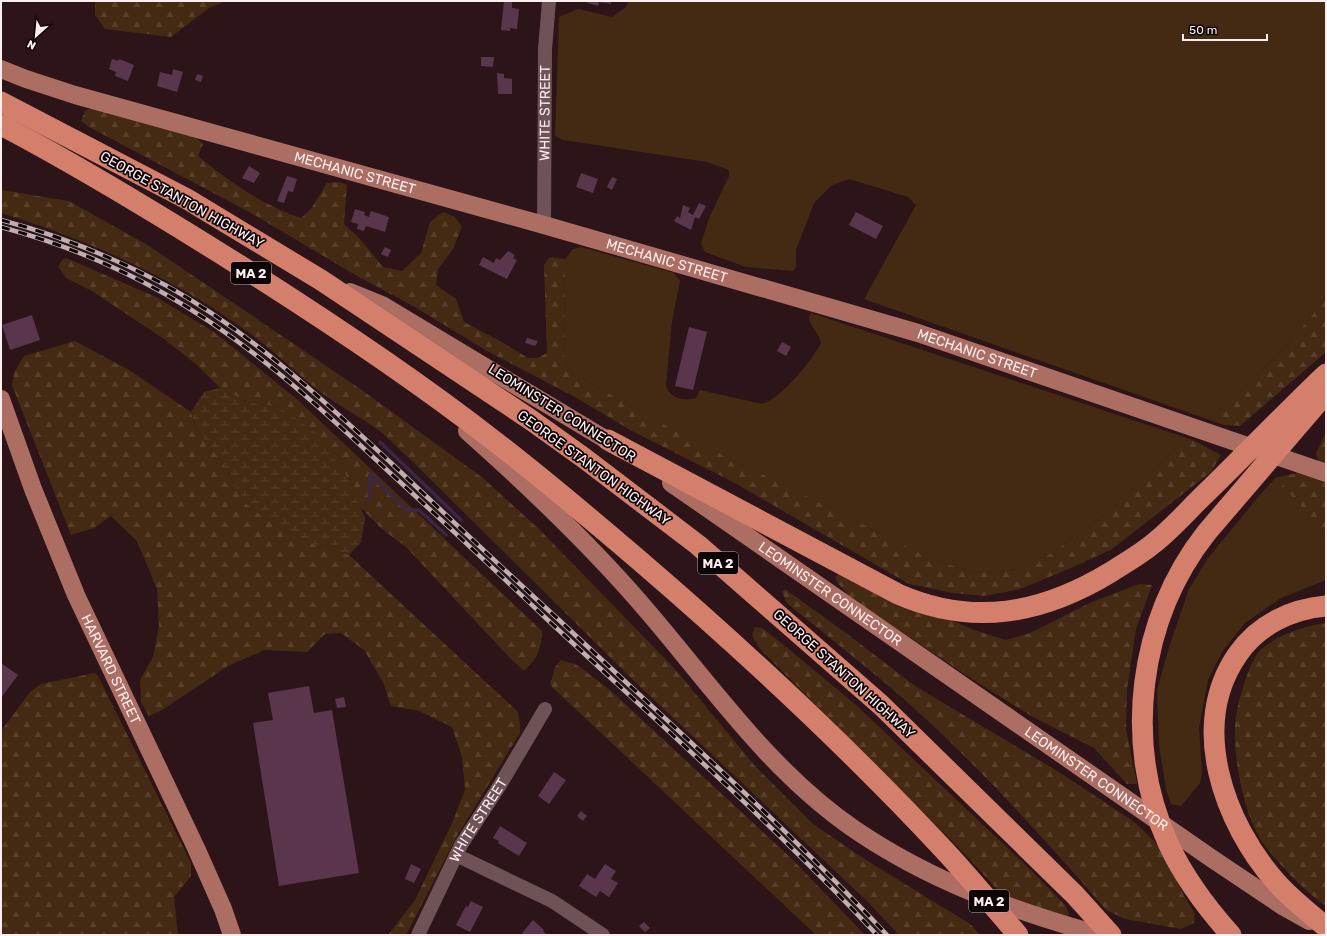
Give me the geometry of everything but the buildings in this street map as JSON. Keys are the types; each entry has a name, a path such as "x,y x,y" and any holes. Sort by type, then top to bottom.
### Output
{"highway":[{"name":"GEORGE STANTON HIGHWAY","path":"1,102 187,199 321,280 531,420 698,545 881,704 1075,895 1111,935"},
{"name":"GEORGE STANTON HIGHWAY","path":"1,126 139,202 294,300 405,376 493,439 573,504 729,638 801,705 871,775 960,868 1018,935"},
{"path":"1,137 93,176"},
{"path":"608,440 898,594 924,604 948,610 978,613 1006,612 1037,605 1076,591 1099,580 1153,544 1326,374"},
{"path":"1231,935 1208,908 1189,881 1168,843 1152,797 1144,752 1142,710 1147,667 1156,630 1171,591 1191,553 1207,532 1326,393"},
{"path":"1326,606 1307,609 1281,618 1259,631 1246,643 1235,658 1222,684 1216,706 1214,733 1217,761 1224,788 1234,815 1246,839 1260,862 1277,883 1326,927"}],"main road":[{"name":"MECHANIC STREET","path":"1,69 69,93 544,225 918,333 1326,473"},
{"name":"LEOMINSTER CONNECTOR","path":"321,280 382,305 608,440 831,592 1211,858 1284,907 1326,930"},
{"path":"405,376 499,460 587,546 647,611 749,734 774,761 852,828 920,869 945,882 994,901 1100,935"},
{"name":"HARVARD STREET","path":"1,399 5,432 33,489 76,595 196,848 223,909 232,935"}],"street":[{"name":"WHITE STREET","path":"544,225 546,50 549,1"},
{"name":"WHITE STREET","path":"418,935 456,855 545,709"},
{"path":"456,855 552,901 603,935"}],"green space":[{"path":"95,1 226,1 209,8 171,37 105,29 95,15"},
{"path":"629,1 1326,1 1326,298 1286,347 1215,414 1224,425 864,299 916,205 908,197 849,179 832,185 814,203 796,250 796,267 793,271 746,267 705,252 701,244 709,218 729,176 729,170 707,162 563,140 555,136 559,17 578,9 612,17 626,7"},
{"path":"92,108 193,135 203,144 198,156 210,166 234,184 260,200 301,218 311,209 327,183 339,182 347,185 344,224 359,238 383,267 402,271 421,253 430,222 443,212 455,217 462,227 453,249 438,269 436,285 456,299 464,322 528,358 537,358 547,353 544,265 550,257 565,259 564,363 572,373 676,431 934,560 977,573 1019,569 1052,553 1107,512 1181,445 1193,440 1221,455 1211,472 1112,549 1071,568 1020,589 984,596 953,593 909,584 735,483 632,431 575,397 487,351 413,306 357,276 251,213 89,127 81,121 85,111"},
{"path":"1,190 69,201 149,246 359,388 483,478 540,530 675,669 755,766 813,824 866,860 970,924 980,935 899,935 868,902 631,678 390,440 371,425 326,396 256,338 227,317 196,298 134,264 68,236 1,213"},
{"path":"581,247 674,273 680,281 672,321 666,385 670,393 678,398 696,398 700,390 762,404 770,401 787,387 795,378 811,359 821,343 809,320 811,313 1193,440 1181,445 1107,512 1052,553 1019,569 977,573 934,560 676,431 572,373 564,363 565,259 573,249"},
{"path":"66,258 156,297 214,332 299,401 542,631 540,649 536,658 524,671 508,656 406,547 382,529 357,504 345,473 278,407 247,402 220,388 197,365 164,339 92,291 66,278 58,266 63,259"},
{"path":"1326,298 1326,352 1240,426 1224,425 1215,414 1286,347"},
{"path":"75,341 129,370 191,412 195,426 223,463 244,502 277,527 314,544 349,555 518,712 520,733 457,836 406,935 388,935 415,900 453,821 465,790 462,757 452,727 419,711 391,706 383,682 364,650 341,633 325,634 307,652 264,650 228,666 162,710 149,716 141,702 140,680 153,657 159,626 157,589 137,541 111,516 94,528 71,535 12,385 14,373 24,356"},
{"path":"220,388 247,402 278,407 314,431 345,473 365,518 361,542 349,555 314,544 277,527 244,502 223,463 195,426 191,412 204,392"},
{"path":"1326,432 1326,465 1319,463 1316,453"},
{"path":"1298,473 1326,483 1326,535 1317,529 1299,503 1282,487 1287,475"},
{"path":"1287,475 1283,487 1299,503 1317,529 1326,535 1326,580 1281,598 1245,623 1222,652 1208,680 1199,727 1202,773 1200,783 1181,806 1171,804 1166,789 1159,745 1157,690 1169,647 1189,589 1208,558 1260,495 1275,478"},
{"path":"841,572 974,630 1006,640 1030,633 1092,602 1139,584 1152,585 1136,629 1127,689 1126,729 1137,784 1127,784 1094,748 1033,717 972,679 850,597 837,582 835,577"},
{"path":"785,589 846,633 915,686 1059,772 1133,821 1155,842 1171,867 1184,896 1195,914 1194,923 1181,929 1125,919 1106,910 1025,819 962,753 903,698 787,603 782,592"},
{"path":"1326,623 1326,906 1309,893 1271,854 1253,826 1244,799 1238,769 1235,728 1242,689 1250,668 1258,653 1271,642 1289,633 1309,626"},
{"path":"755,627 762,628 856,705 1033,872 1066,906 1069,915 1065,919 1001,894 966,855 760,649 752,636"},
{"path":"561,660 577,665 610,690 792,859 865,935 816,935 550,685 555,667"},
{"path":"94,673 98,676 191,863 191,876 174,897 178,935 1,935 1,731 30,692 41,684"}],"waterway":[{"path":"380,442 461,520"},
{"path":"369,501 370,475 407,510 419,510 446,535"}],"railway":[{"path":"1,220 65,240 127,266 167,286 198,304 256,345 363,437 725,774 807,853 887,935"},
{"path":"1,227 85,255 146,283 196,312 225,332 282,376 362,447 717,776 798,854 877,935"}]}
